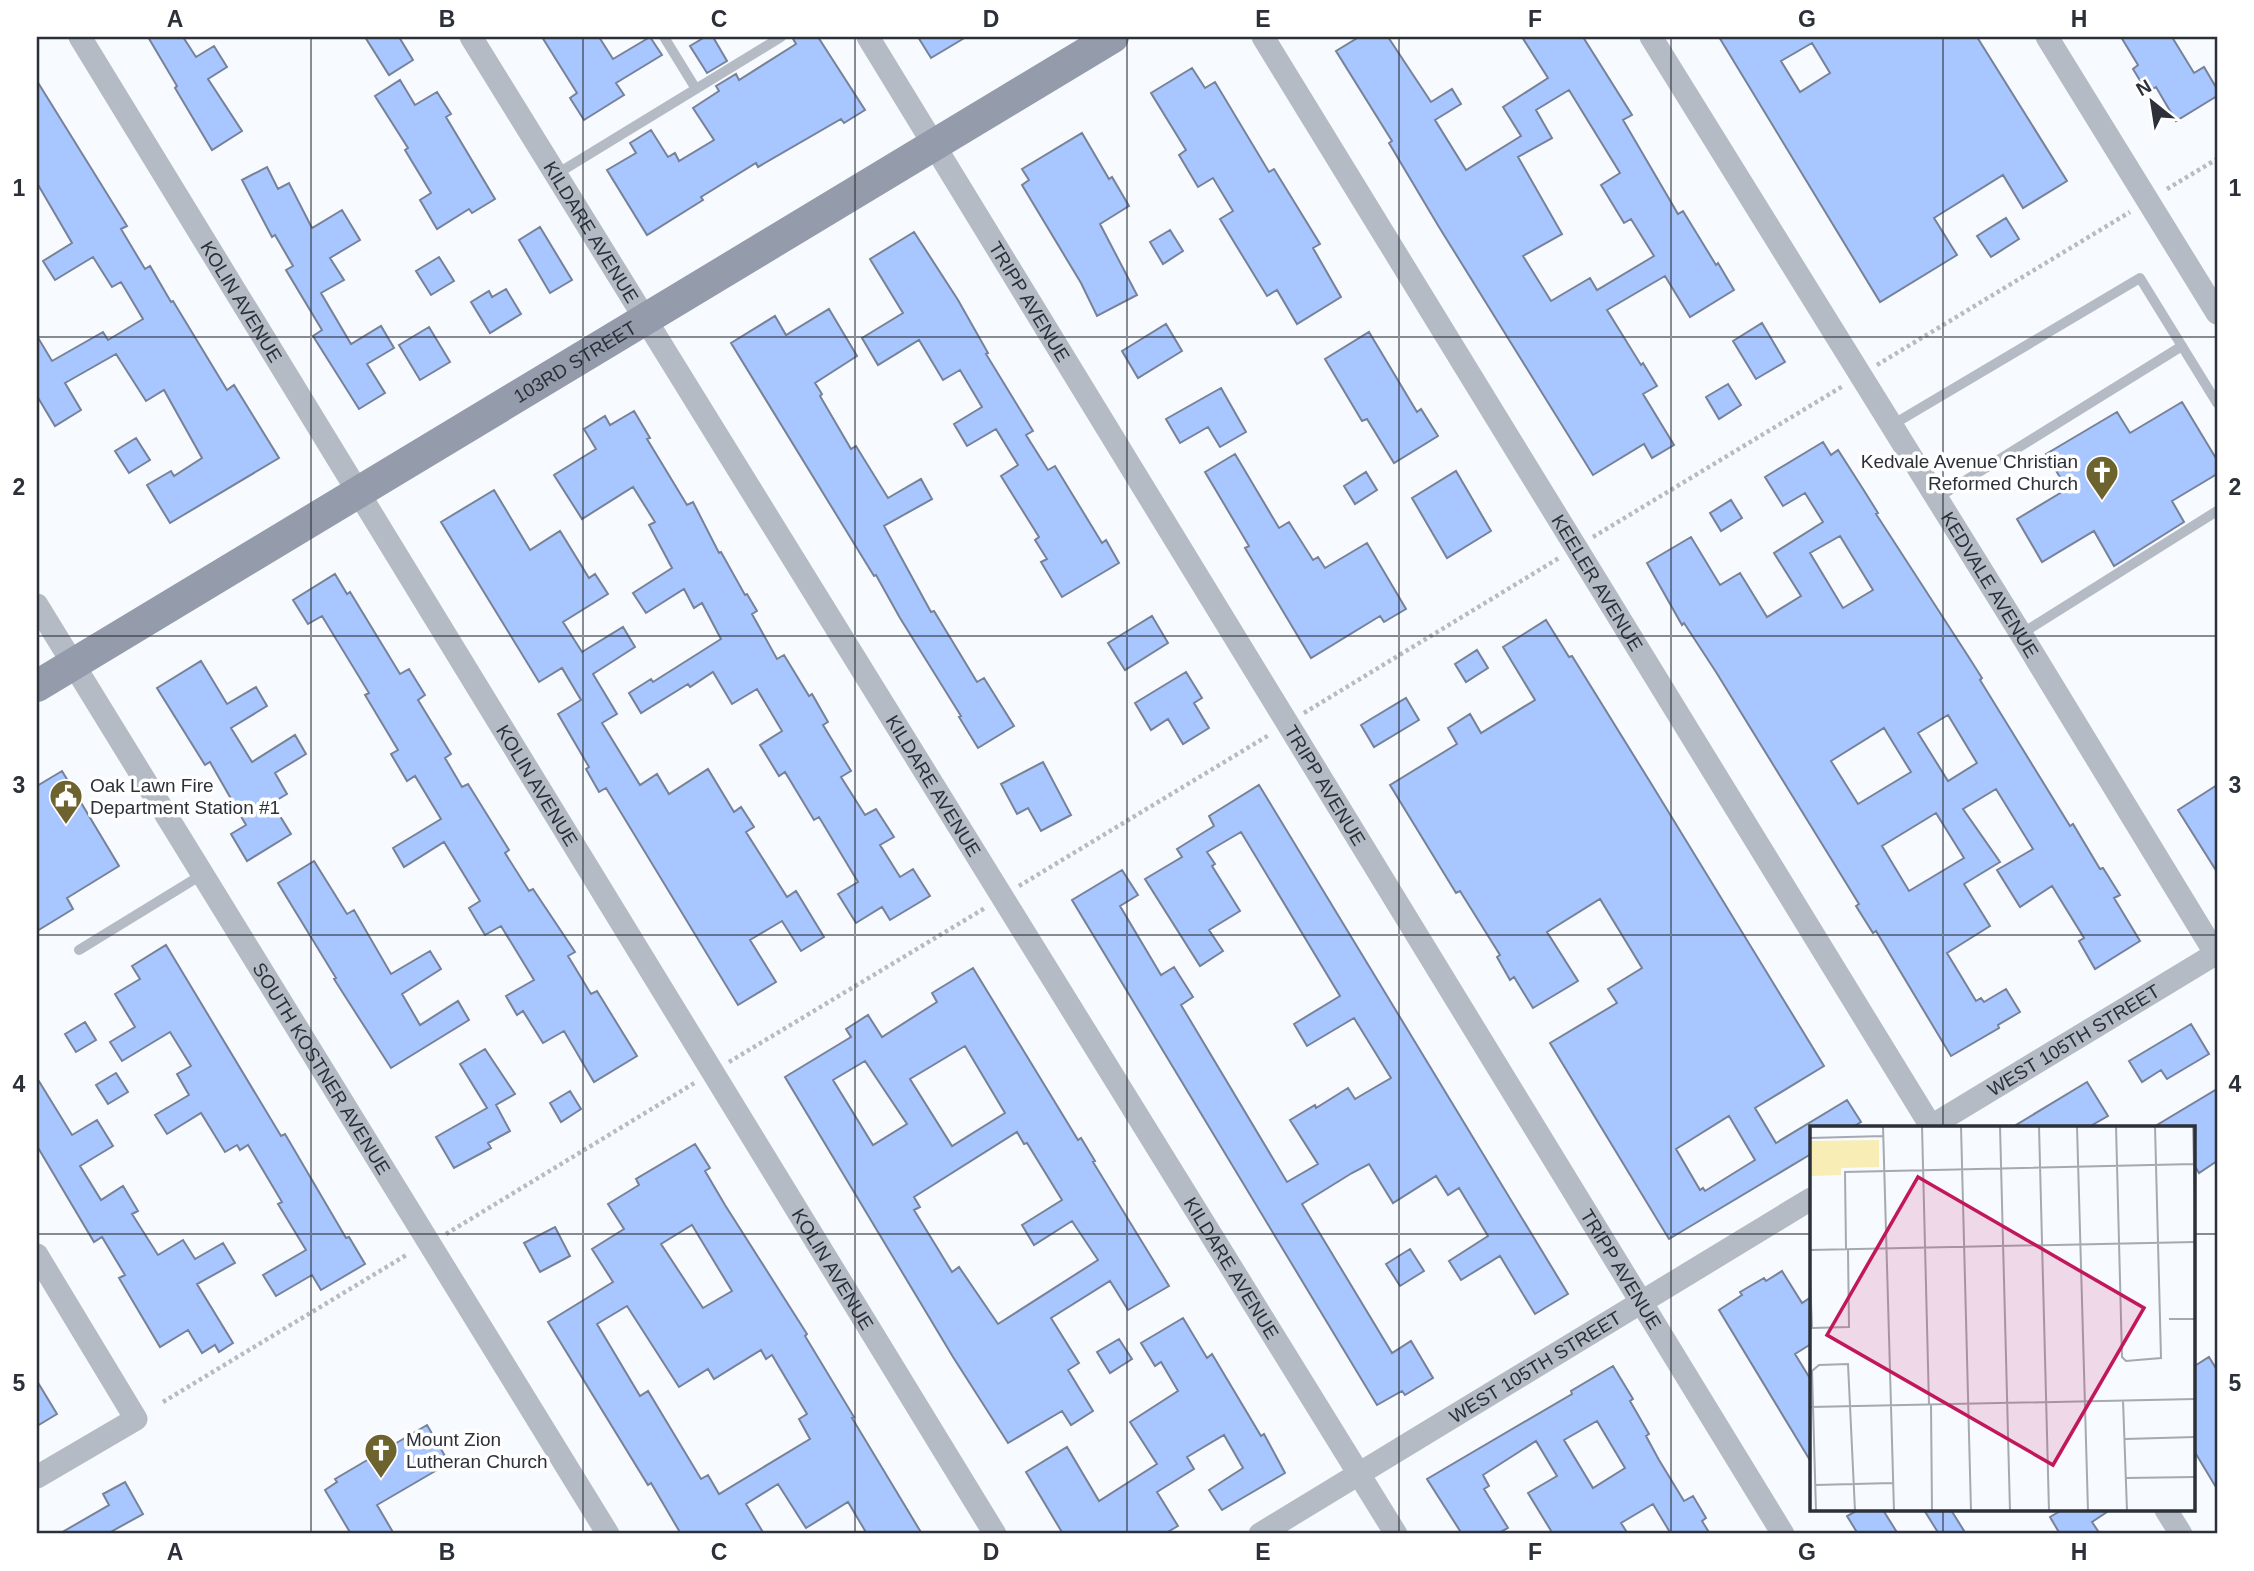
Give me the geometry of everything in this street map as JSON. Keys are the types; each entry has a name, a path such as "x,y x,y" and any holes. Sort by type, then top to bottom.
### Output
{"main road":[{"name":"103RD STREET","path":"37,686 1114,37"}],"street":[{"name":"KOLIN AVENUE","path":"80,37 995,1534"},
{"name":"KILDARE AVENUE","path":"471,37 1396,1534"},
{"name":"TRIPP AVENUE","path":"868,37 1783,1534"},
{"name":"KEELER AVENUE","path":"1263,37 1929,1126"},
{"name":"KEDVALE AVENUE","path":"1651,37 2217,954"},
{"path":"2047,37 2217,313"},
{"name":"SOUTH KOSTNER AVENUE","path":"37,604 608,1534"},
{"name":"WEST 105TH STREET","path":"1933,1126 2217,954"},
{"name":"WEST 105TH STREET","path":"1260,1534 1810,1200"},
{"path":"37,1255 136,1419 37,1478"},
{"path":"2167,1512 2181,1534"}],"lane":[{"path":"664,37 696,89"},
{"path":"555,175 782,37"},
{"path":"1892,425 2140,278 2217,402"},
{"path":"1937,498 2182,346"},
{"path":"2021,634 2217,512"},
{"path":"79,950 203,874"}],"path":[{"path":"2160,194 2217,159"},
{"path":"1873,367 2137,208"},
{"path":"1586,541 1845,384"},
{"path":"1300,715 1559,558"},
{"path":"1012,890 1273,733"},
{"path":"728,1063 987,906"},
{"path":"442,1236 699,1080"},
{"path":"163,1402 408,1254"}],"building":[{"path":"148,37 183,37 196,57 214,46 227,67 208,79 242,131 212,150"},
{"path":"365,37 399,37 413,60 389,75"},
{"path":"542,37 599,37 613,59 650,37 662,55 616,83 624,95 584,120 570,98 577,93"},
{"path":"705,37 713,37 727,61 707,73 690,46"},
{"path":"792,37 818,37 865,110 844,123 841,119 758,167 756,163 647,235 607,170 636,153 630,143 651,130 668,157 675,153 679,161 714,140 693,108 719,91 716,86 736,74 739,80 796,44"},
{"path":"918,37 966,37 931,58"},
{"path":"1359,37 1388,37 1431,102 1452,89 1461,104 1435,120 1466,170 1521,136 1503,107 1548,78 1522,37 1583,37 1632,115 1623,120 1678,214 1683,211 1734,290 1690,317 1665,276 1607,310 1657,386 1643,394 1674,445 1652,458 1644,444 1593,475 1439,227 1389,143 1392,141 1336,51","holes":["1569,90 1620,173 1601,185 1624,223 1631,219 1654,256 1597,290 1590,278 1551,301 1523,256 1562,234 1518,157 1552,138 1536,110"]},
{"path":"1719,37 1977,37 2067,181 2023,208 2003,175 1934,218 1957,255 1880,302","holes":["1812,43 1830,73 1800,92 1781,61"]},
{"path":"2121,37 2172,37 2194,73 2204,67 2217,89 2217,96 2176,121 2156,87 2147,92 2133,69 2138,65"},
{"path":"1192,68 1205,88 1215,82 1269,172 1274,169 1320,244 1313,248 1341,297 1297,324 1277,290 1267,296 1220,219 1233,211 1213,178 1198,187 1179,155 1186,150 1151,93"},
{"path":"400,80 415,105 437,92 451,114 446,117 495,199 472,213 469,209 437,229 420,200 431,193 405,150 408,148 375,96"},
{"path":"37,81 127,226 121,229 145,269 150,266 227,390 234,385 279,458 170,523 147,485 171,471 174,476 202,458 164,390 146,401 116,354 65,383 81,410 55,426 37,396 37,336 52,361 103,332 108,340 143,319 121,282 112,287 93,257 55,280 43,261 72,243 37,183"},
{"path":"1082,133 1109,179 1112,177 1129,206 1100,224 1137,295 1097,316 1081,283 1022,185 1029,180 1022,169"},
{"path":"267,167 278,189 289,183 312,228 342,210 360,240 330,258 344,280 321,293 351,344 381,326 394,348 367,364 385,393 359,409 313,336 322,330 286,270 293,266 275,235 272,237 242,180"},
{"path":"2006,218 2019,239 1991,257 1977,236"},
{"path":"540,227 572,280 550,293 519,240"},
{"path":"1170,230 1183,251 1163,264 1150,242"},
{"path":"914,232 958,300 988,353 986,354 1033,431 1026,435 1048,470 1055,466 1102,543 1106,540 1119,563 1062,597 1041,562 1047,559 1035,540 1039,537 1001,476 1018,465 996,429 967,446 954,424 982,407 960,370 943,380 919,340 878,365 862,338 903,313 870,259"},
{"path":"439,257 454,281 431,295 416,271"},
{"path":"506,289 521,314 490,333 471,302 489,291 492,297"},
{"path":"829,309 857,356 815,383 822,394 820,396 851,449 856,446 888,498 921,479 932,499 884,526 931,612 934,611 977,682 984,678 1014,726 978,748 876,575 874,576 731,343 775,316 786,335"},
{"path":"1762,323 1785,362 1756,379 1733,341"},
{"path":"1166,324 1182,351 1138,378 1122,351"},
{"path":"429,327 450,362 420,380 399,345"},
{"path":"1369,332 1417,412 1421,409 1438,436 1394,463 1367,419 1362,421 1325,359"},
{"path":"1728,384 1741,405 1719,419 1706,397"},
{"path":"1221,388 1246,432 1220,447 1208,427 1180,443 1166,419"},
{"path":"2182,402 2217,460 2217,474 2172,501 2184,522 2114,566 2094,531 2042,562 2017,519 2067,489 2046,454 2117,412 2130,433"},
{"path":"634,411 650,438 647,439 687,505 693,502 719,553 721,552 757,611 752,614 777,659 784,655 828,722 823,725 851,771 841,777 865,815 876,809 894,837 880,845 900,877 913,869 930,896 890,920 882,907 856,923 838,894 858,882 819,817 814,820 785,772 779,776 760,745 782,731 757,689 732,704 713,672 641,713 629,693 651,679 653,682 721,639 702,603 694,608 684,589 646,613 633,593 672,568 649,525 655,522 633,487 582,519 554,475 596,449 584,429 605,416 610,425"},
{"path":"136,438 150,460 129,473 115,451"},
{"path":"1823,442 1831,455 1838,450 1982,678 1980,680 2070,826 2073,824 2100,869 2103,868 2120,895 2114,898 2140,941 2095,969 2079,941 2084,938 2052,886 2020,907 1997,870 2033,849 1996,789 1963,809 2000,862 1964,884 1990,926 1947,953 1976,1001 1981,998 1984,1002 2006,989 2020,1012 1998,1025 1999,1028 1951,1056 1876,931 1873,933 1856,906 1859,904 1716,672 1684,623 1682,625 1647,563 1691,537 1720,585 1740,573 1767,617 1801,596 1774,553 1823,522 1805,493 1783,506 1765,477","holes":["1840,536 1873,590 1843,608 1810,553","1948,715 1977,763 1948,781 1918,733","1884,728 1911,772 1858,804 1831,761","1936,813 1964,858 1909,891 1882,846"]},
{"path":"1235,454 1279,528 1289,522 1313,560 1318,557 1325,568 1367,543 1406,609 1384,622 1380,616 1311,658 1245,548 1249,546 1205,472"},
{"path":"1456,471 1491,531 1447,558 1412,498"},
{"path":"1366,472 1377,490 1355,504 1344,486"},
{"path":"494,490 530,550 560,531 589,578 595,574 608,594 563,622 582,652 623,627 635,647 593,674 617,714 602,723 640,785 657,774 669,794 708,769 734,812 741,807 754,827 746,832 787,897 796,891 824,937 801,951 782,921 750,940 776,982 738,1005 606,788 599,792 586,769 589,767 558,714 581,700 562,668 539,682 441,522"},
{"path":"1731,500 1742,518 1721,531 1710,513"},
{"path":"335,574 347,594 350,592 400,674 409,669 425,695 418,700 451,754 445,758 462,787 468,784 509,850 505,853 529,891 533,889 575,952 568,956 591,994 597,991 637,1056 594,1082 564,1031 543,1043 523,1011 517,1015 506,996 534,980 501,926 485,935 469,908 480,901 444,842 404,867 393,848 441,819 415,776 407,781 391,754 398,750 365,695 369,693 322,616 308,624 293,600"},
{"path":"1152,616 1168,643 1125,670 1108,643"},
{"path":"1546,620 1569,657 1572,656 1824,1066 1755,1108 1776,1143 1847,1100 1861,1122 1854,1126 1810,1126 1810,1155 1669,1239 1550,1043 1617,1003 1608,989 1642,968 1600,899 1547,932 1578,981 1533,1008 1514,977 1510,980 1497,957 1500,955 1460,891 1456,893 1390,785 1457,744 1448,728 1470,714 1481,733 1535,700 1503,647","holes":["1729,1116 1755,1160 1705,1191 1703,1188 1700,1190 1676,1149"]},
{"path":"1477,650 1488,668 1466,682 1455,664"},
{"path":"201,661 227,704 256,687 267,706 231,728 252,762 295,735 306,754 275,773 287,794 272,803 291,834 247,861 231,834 246,825 210,762 205,765 157,688"},
{"path":"1186,672 1202,698 1194,703 1209,728 1183,744 1168,719 1151,730 1135,703"},
{"path":"1406,698 1419,720 1374,747 1361,725"},
{"path":"1043,762 1071,815 1041,831 1028,808 1017,814 1001,784"},
{"name":"Oak Lawn Fire Department Station #1","path":"62,771 119,866 67,898 73,909 37,931 37,786"},
{"path":"1259,785 1568,1294 1535,1314 1500,1256 1461,1280 1449,1261 1488,1236 1459,1188 1448,1195 1436,1176 1393,1203 1369,1164 1352,1173 1302,1204 1392,1353 1411,1341 1433,1378 1405,1395 1402,1391 1377,1405 1072,900 1122,870 1138,895 1120,906 1161,975 1174,967 1193,997 1181,1005 1287,1182 1318,1164 1290,1120 1348,1088 1355,1099 1391,1078 1354,1018 1307,1046 1294,1024 1340,996 1241,832 1207,852 1215,864 1212,866 1240,911 1209,930 1223,951 1200,966 1145,879 1182,857 1177,849 1214,826 1209,816"},
{"path":"2217,785 2217,872 2178,810"},
{"path":"314,861 347,914 354,910 391,974 430,951 441,969 402,994 420,1025 458,1001 469,1020 391,1068 334,979 336,978 278,883"},
{"path":"166,945 281,1136 285,1134 346,1238 349,1237 365,1264 321,1290 312,1275 276,1296 263,1275 306,1250 278,1204 282,1202 248,1145 240,1150 237,1145 225,1152 201,1113 167,1134 155,1115 189,1095 177,1074 191,1066 170,1032 122,1061 110,1042 135,1027 115,994 140,979 132,966"},
{"path":"973,968 1078,1140 1081,1138 1169,1286 1128,1310 1110,1281 1051,1318 1079,1363 1068,1370 1093,1411 1071,1425 1062,1411 1008,1443 953,1357 785,1077 851,1037 846,1029 868,1015 882,1037 937,1002 932,993","holes":["965,1046 1005,1113 952,1146 910,1079","865,1061 907,1124 873,1145 833,1080","1017,1132 1024,1144 1027,1143 1062,1200 1022,1225 1034,1245 1072,1221 1098,1260 998,1324 959,1267 952,1272 914,1210 920,1207 914,1197"]},
{"path":"85,1022 96,1040 76,1052 65,1034"},
{"path":"2191,1024 2209,1054 2167,1079 2161,1070 2142,1082 2129,1061"},
{"path":"485,1049 515,1094 496,1105 510,1131 488,1143 491,1148 454,1168 436,1137 487,1108 460,1064"},
{"path":"116,1073 128,1092 108,1104 96,1085"},
{"path":"37,1078 72,1135 97,1120 113,1146 80,1166 101,1200 123,1186 138,1211 132,1214 158,1255 183,1240 195,1259 223,1243 235,1263 197,1284 233,1343 219,1352 215,1345 202,1353 188,1330 160,1347 119,1278 125,1275 102,1237 94,1242 37,1146"},
{"path":"2087,1082 2108,1116 2090,1126 2014,1126"},
{"path":"2217,1089 2217,1161 2199,1173 2194,1165 2194,1126 2155,1126"},
{"path":"570,1091 581,1109 561,1122 550,1103"},
{"path":"695,1144 710,1168 705,1171 807,1334 805,1336 854,1417 852,1418 922,1534 867,1534 848,1502 806,1528 778,1484 746,1504 764,1534 681,1534 548,1322 613,1282 592,1249 624,1229 608,1204 639,1185 636,1179","holes":["692,1225 732,1291 703,1308 661,1244","627,1306 679,1387 708,1369 714,1379 761,1350 766,1359 772,1355 807,1414 799,1419 810,1439 719,1494 708,1475 701,1479 648,1391 640,1396 597,1324"]},
{"path":"555,1227 570,1256 540,1272 524,1243"},
{"path":"1410,1249 1424,1271 1400,1286 1386,1264"},
{"path":"1782,1271 1802,1303 1810,1298 1810,1345 1795,1354 1810,1378 1810,1460 1719,1310 1742,1295 1740,1292 1764,1278 1766,1281"},
{"path":"1183,1318 1207,1358 1212,1354 1261,1436 1264,1434 1285,1473 1222,1510 1209,1490 1243,1468 1224,1435 1187,1457 1194,1469 1157,1492 1178,1526 1164,1534 1063,1534 1026,1472 1067,1447 1099,1501 1157,1464 1130,1422 1178,1391 1161,1362 1155,1366 1141,1343"},
{"path":"1119,1339 1132,1359 1110,1373 1097,1352"},
{"path":"2209,1357 2217,1370 2217,1489 2194,1451 2194,1366"},
{"path":"1613,1366 1633,1399 1630,1401 1649,1434 1646,1436 1659,1460 1684,1501 1693,1496 1706,1518 1702,1521 1710,1534 1671,1534 1653,1504 1621,1523 1628,1534 1553,1534 1528,1493 1557,1476 1536,1441 1483,1475 1489,1486 1484,1489 1508,1528 1497,1534 1462,1534 1427,1479 1572,1394 1571,1391","holes":["1597,1421 1625,1468 1593,1488 1564,1440"]},
{"path":"37,1381 57,1414 37,1426"},
{"name":"Mount Zion Lutheran Church","path":"427,1425 449,1463 377,1505 394,1534 351,1534 325,1490 337,1482 335,1479"},
{"path":"125,1482 143,1514 107,1534 59,1534 109,1505 103,1494"},
{"path":"1854,1512 1884,1512 1898,1534 1858,1534 1847,1516"},
{"path":"1925,1512 1952,1512 1966,1534 1939,1534"},
{"path":"2059,1512 2107,1512 2092,1522 2100,1534 2060,1534 2050,1517"}],"place":[{"name":"Kedvale Avenue Christian Reformed Church","path":"2102,502"},
{"name":"Oak Lawn Fire Department Station #1","path":"66,826"},
{"name":"Mount Zion Lutheran Church","path":"381,1480"}]}
